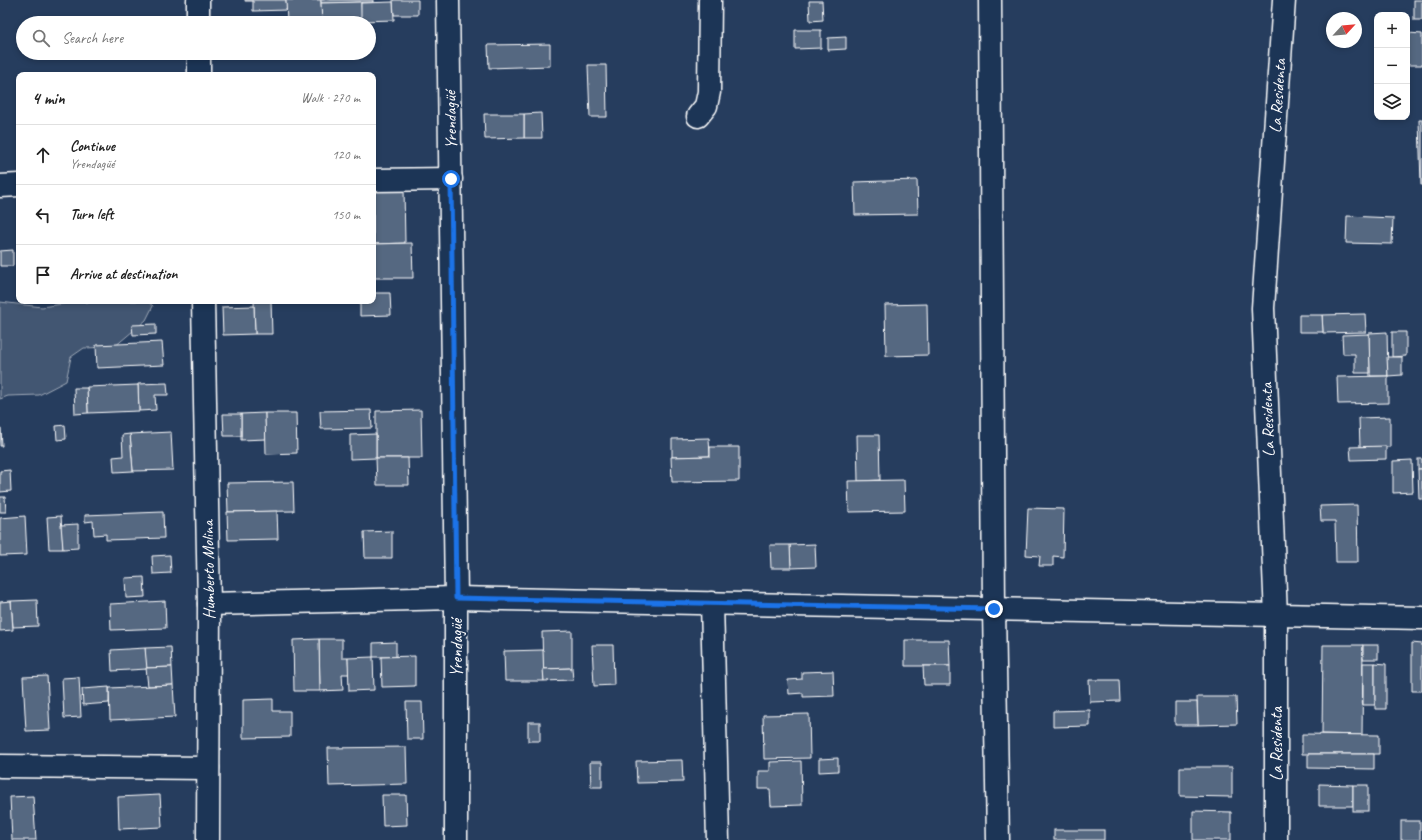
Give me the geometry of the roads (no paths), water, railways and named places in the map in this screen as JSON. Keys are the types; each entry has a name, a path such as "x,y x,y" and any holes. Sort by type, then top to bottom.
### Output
{"street":[{"path":"198,0 198,16"},
{"name":"Yrendagüé","path":"448,0 456,598 456,840"},
{"path":"698,116 706,106 709,92 710,0"},
{"path":"990,0 994,609 998,840"},
{"name":"La Residenta","path":"1276,840 1276,616 1263,308 1284,0"},
{"path":"199,60 199,72"},
{"path":"376,180 451,179"},
{"path":"0,186 16,185"},
{"name":"Humberto Molina","path":"203,304 209,604 208,840"},
{"path":"209,604 456,598 1422,618"},
{"path":"712,603 718,840"},
{"path":"0,766 208,768"}]}
